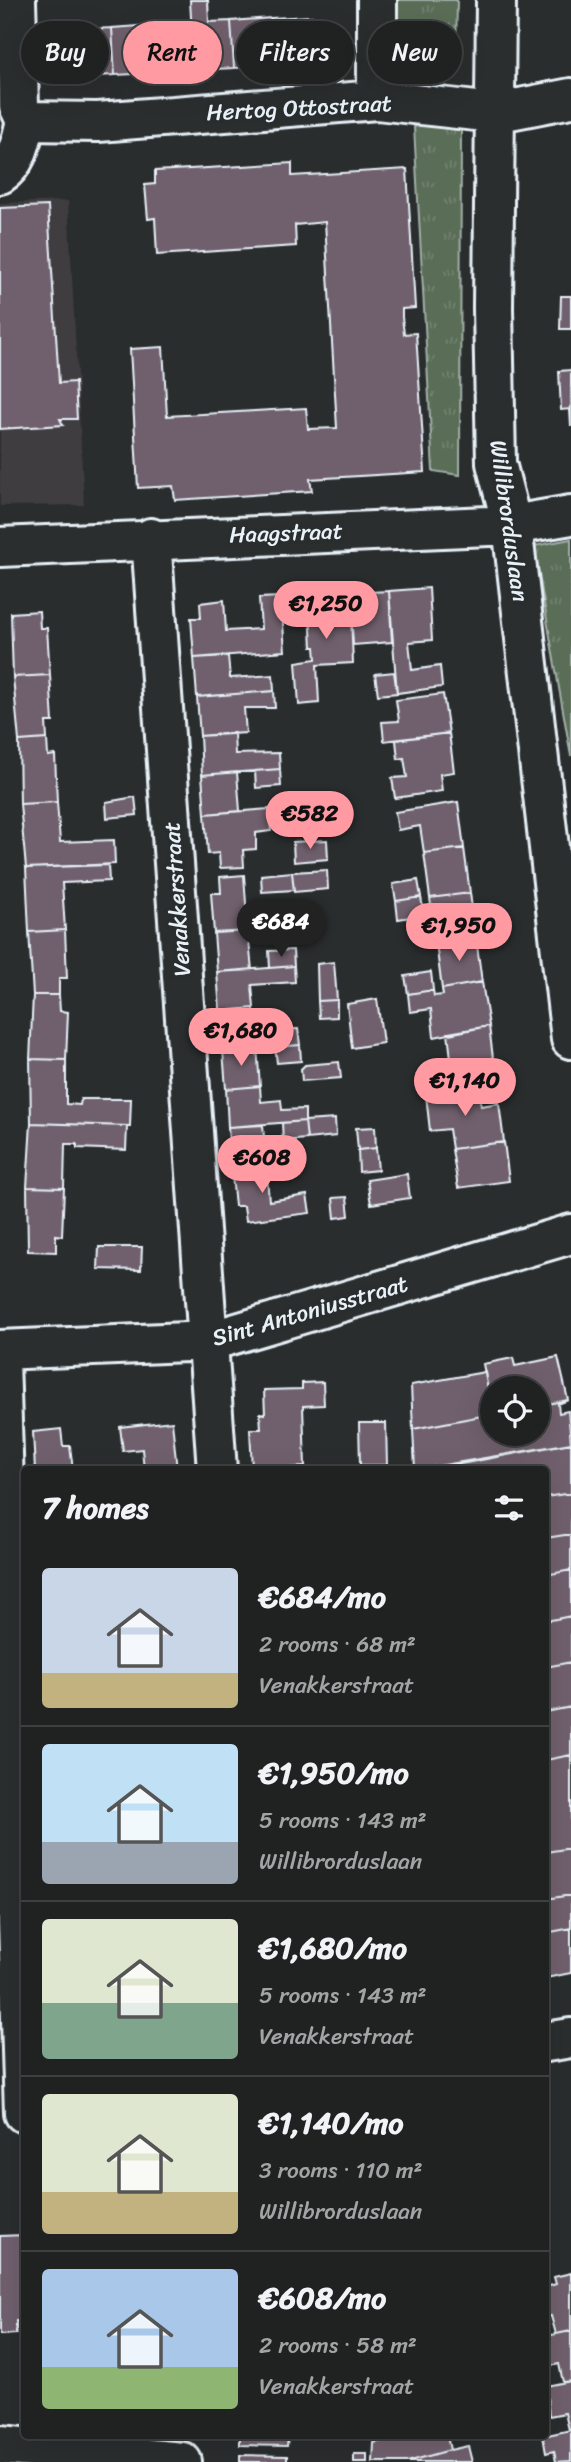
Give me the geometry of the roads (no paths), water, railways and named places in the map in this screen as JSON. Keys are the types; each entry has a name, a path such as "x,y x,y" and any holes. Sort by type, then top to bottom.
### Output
{"street":[{"path":"0,174 9,168 19,149 26,121 19,106 16,0"},
{"path":"377,0 377,100"},
{"name":"Willibrorduslaan","path":"496,0 496,463 512,525 571,1039"},
{"name":"Hertog Ottostraat","path":"26,121 98,122 377,100 494,113 571,98"},
{"name":"Haagstraat","path":"0,547 151,538 512,525 571,515"},
{"name":"Venakkerstraat","path":"151,538 218,1466"},
{"name":"Sint Antoniusstraat","path":"0,1350 209,1341 571,1234"},
{"path":"0,1360 21,2019"},
{"path":"549,2042 571,2038"},
{"path":"0,2121 21,2120"},
{"path":"0,2445 182,2462 182,2439"}]}
